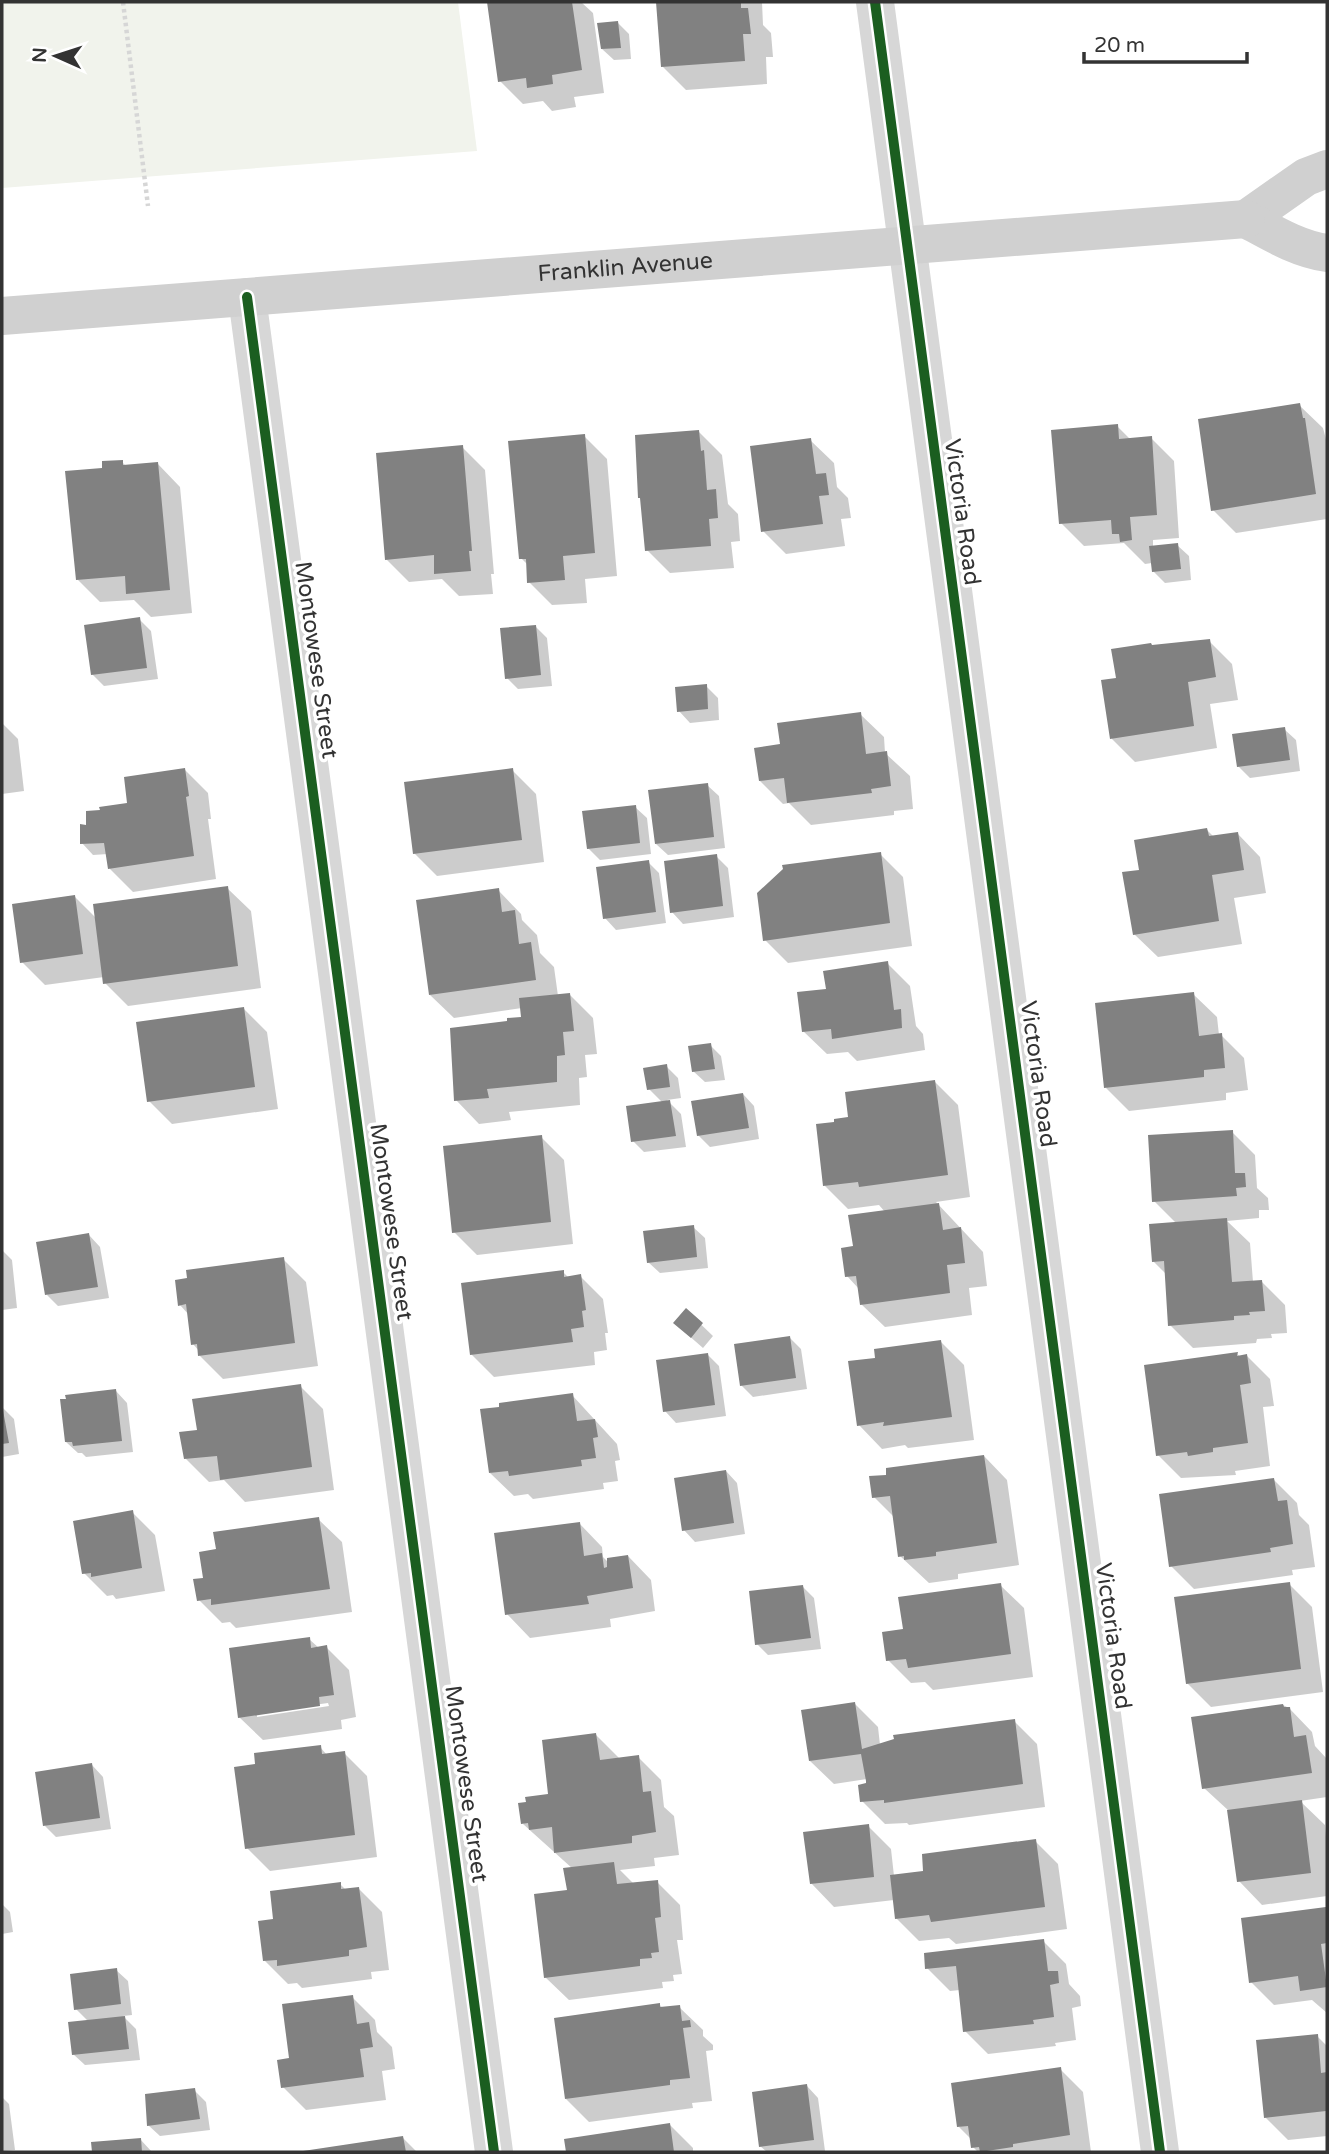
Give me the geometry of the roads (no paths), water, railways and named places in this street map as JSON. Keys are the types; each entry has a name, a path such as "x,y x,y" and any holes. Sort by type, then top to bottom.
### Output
{"main road":[{"path":"1327,169 1306,177 1246,219 1295,244 1327,253"},
{"name":"Franklin Avenue","path":"2,316 1246,219"}],"street":[{"name":"Victoria Road","path":"875,2 1160,2152"},
{"name":"Montowese Street","path":"247,297 494,2152"}]}
